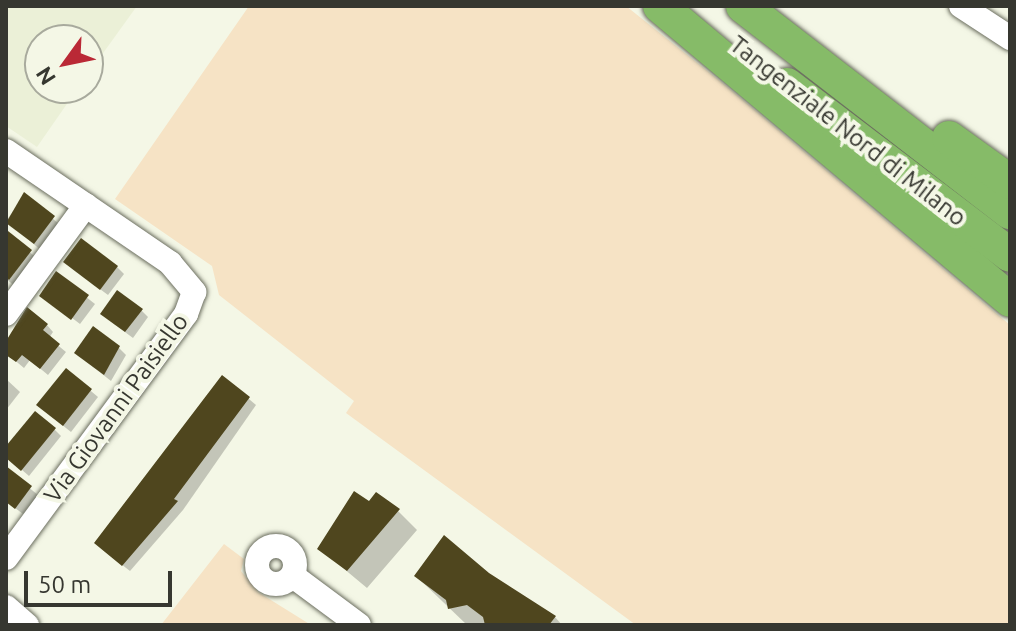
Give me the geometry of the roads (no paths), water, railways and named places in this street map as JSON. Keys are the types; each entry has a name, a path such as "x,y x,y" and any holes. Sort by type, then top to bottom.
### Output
{"highway":[{"path":"660,6 1010,300"},
{"name":"Tangenziale Nord di Milano","path":"686,6 1010,255"},
{"name":"Tangenziale Nord di Milano","path":"743,6 1010,212"},
{"path":"814,60 926,122 1010,182"}],"street":[{"path":"961,6 1010,38"},
{"name":"Via Giovanni Paisiello","path":"6,151 181,272 190,281 193,302 6,558"},
{"path":"6,314 86,205"},
{"path":"294,572 293,576 359,625"},
{"path":"6,607 27,625"}]}
